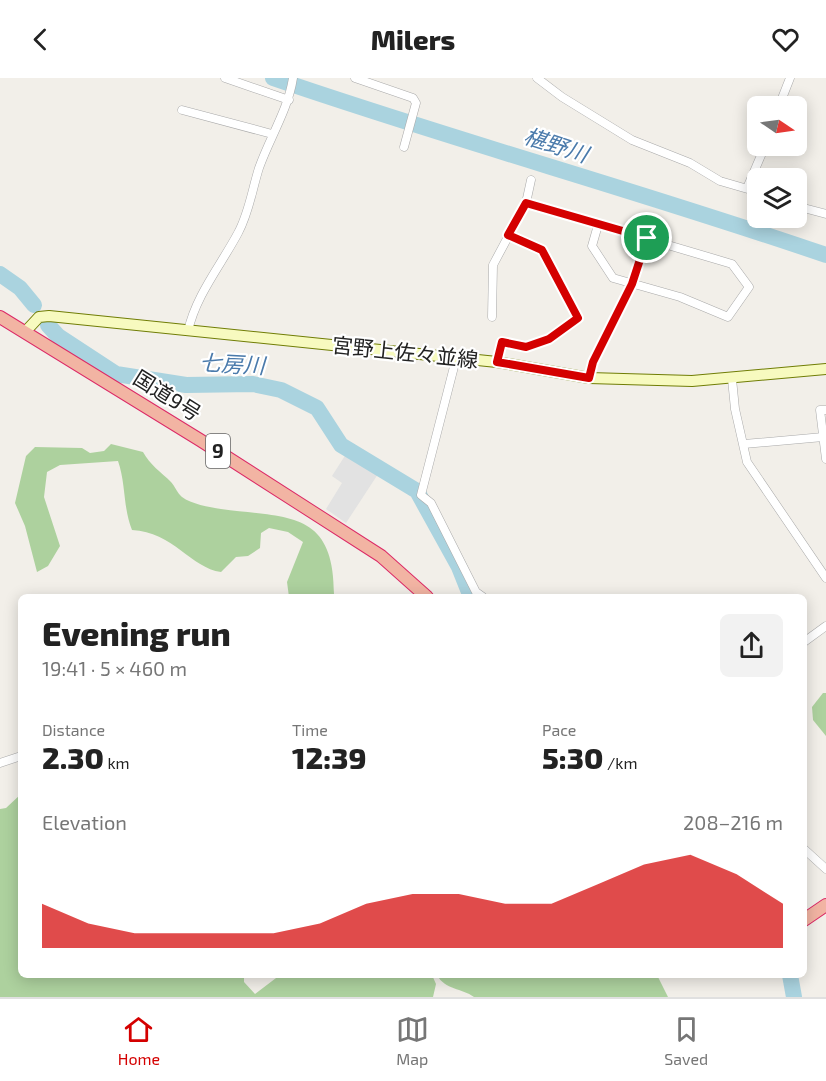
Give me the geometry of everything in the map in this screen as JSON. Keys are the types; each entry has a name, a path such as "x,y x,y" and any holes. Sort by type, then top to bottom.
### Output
{"highway":[{"name":"国道9号","path":"0,317 26,331 381,556 424,594"},
{"path":"807,918 826,905"}],"main road":[{"name":"宮野上佐々並線","path":"26,331 39,317 49,316 497,362 589,378 732,379 826,369"}],"street":[{"path":"225,78 290,99"},
{"path":"188,331 190,320 214,272 246,216 272,134 290,99 293,78"},
{"path":"355,78 412,98 416,103 404,147"},
{"path":"537,78 562,97 632,140 690,163 720,181 747,188"},
{"path":"783,96 790,78"},
{"path":"183,110 272,134"},
{"path":"492,317 493,265 526,203 531,180"},
{"path":"526,203 732,264 749,287 729,317 680,297 613,278 592,246 598,225"},
{"path":"807,209 826,214"},
{"path":"589,378 593,362 632,284 652,220"},
{"path":"497,362 502,342 526,347 549,339 578,318 542,250 508,235"},
{"path":"456,358 422,495 431,503 479,594"},
{"path":"732,379 735,409 747,462 826,578"},
{"path":"826,410 820,410 826,459"},
{"path":"744,444 823,437"},
{"path":"807,640 826,626"},
{"path":"0,763 18,757"},
{"path":"807,852 826,869"}],"green space":[{"path":"111,444 143,452 180,495 190,502 221,509 267,514 303,524 317,533 326,548 332,569 334,594 289,594 287,582 303,542 288,532 269,528 261,533 260,548 248,556 236,557 221,572 200,564 159,537 132,530 118,461 60,465 47,472 44,497 60,546 48,566 37,572 25,526 15,503 26,456 35,447 82,448 90,453 104,451"},
{"path":"823,693 826,693 826,736 813,720 812,707"},
{"path":"18,797 18,978 244,978 244,982 255,994 276,978 433,978 436,984 433,997 0,997 0,809 6,808"},
{"path":"439,978 658,978 668,997 474,997"}],"shaded area":[{"path":"348,451 380,471 346,523 326,509 342,483 332,476"}],"waterway":[{"name":"椹野川","path":"273,78 826,255"},
{"name":"七房川","path":"0,274 20,288 34,305"},
{"name":"七房川","path":"48,325 58,336 116,374 186,385 253,384 281,390 317,408 341,445 417,491 459,567 470,594"},
{"name":"七房川","path":"791,978 794,997"}],"route":[{"path":"526,203 647,238 632,284 593,362 589,378 546,373 497,362 502,342 526,347 549,339 578,318 542,250 508,235 526,203"}]}
